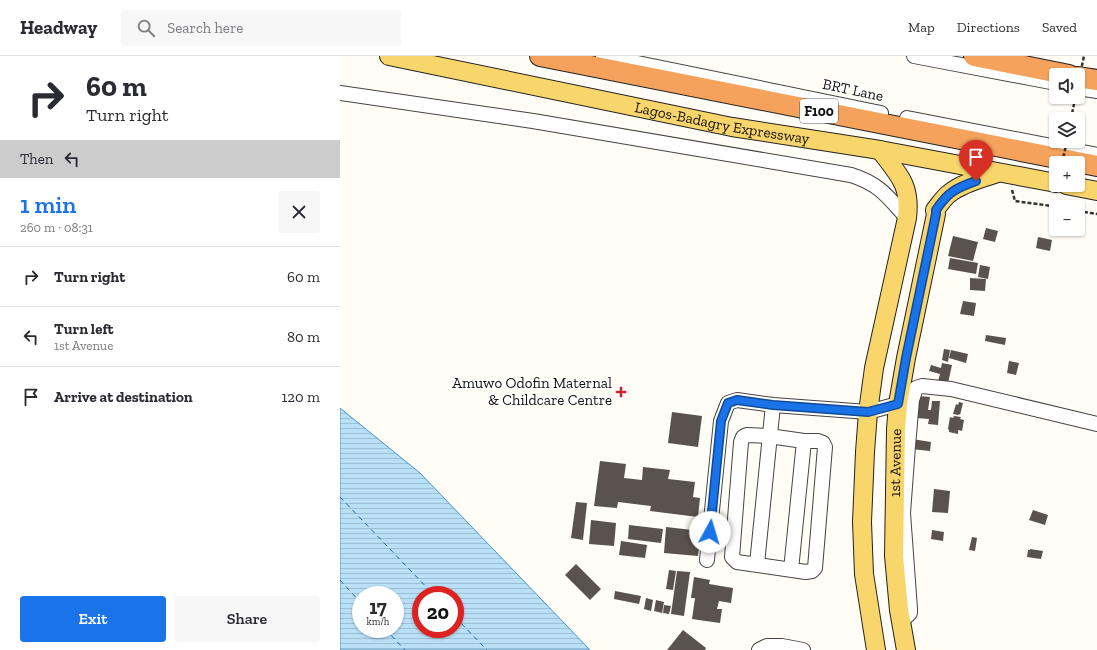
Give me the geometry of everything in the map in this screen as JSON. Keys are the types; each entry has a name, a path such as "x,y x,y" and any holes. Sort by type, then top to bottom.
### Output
{"highway":[{"name":"Lagos-Badagry Expressway","path":"540,56 1097,166"},
{"path":"974,56 1049,71"},
{"path":"1085,78 1097,80"}],"main road":[{"name":"Lagos-Badagry Expressway","path":"389,56 732,127 880,150 1049,182"},
{"name":"1st Avenue","path":"876,650 864,574 862,522 865,452 868,412 874,368 907,218 908,201 904,185 880,150"},
{"name":"1st Avenue","path":"906,650 899,610 894,556 896,429 898,404 906,358 936,210 951,191 998,172"},
{"path":"1085,189 1097,191"}],"street":[{"name":"BRT Lane","path":"603,56 882,114 1097,155"},
{"path":"914,56 1049,82"},
{"path":"1085,89 1097,91"},
{"path":"340,93 533,121 851,176 864,179 875,185 907,218"},
{"path":"899,610 907,616 910,613 904,513 908,438 912,400 916,388 922,386 951,389 1097,424"},
{"path":"707,560 721,421 728,403 737,400 773,405 868,412 898,404"},
{"path":"757,564 773,405"},
{"path":"747,435 770,436 804,441 818,441 823,443 825,447 814,568 812,571 806,572 737,562 732,557 741,442 743,437 747,435"},
{"path":"791,570 804,441"},
{"path":"759,650 768,646 782,646 803,650"}],"path":[{"path":"1081,68 1084,56"},
{"path":"1015,201 1049,206"},
{"path":"1085,211 1097,214"}],"water":[{"path":"340,408 420,473 590,650 340,650"}],"building":[{"path":"986,228 998,231 995,242 983,239"},
{"path":"953,236 978,242 973,261 948,256"},
{"path":"1038,237 1052,240 1050,251 1036,248"},
{"path":"950,258 978,263 976,274 948,269"},
{"path":"980,265 990,267 988,279 978,277"},
{"path":"970,278 986,279 985,291 970,290"},
{"path":"963,301 976,303 974,316 960,314"},
{"path":"986,335 1006,338 1005,345 985,341"},
{"path":"944,349 950,350 948,362 942,360"},
{"path":"951,350 968,354 966,363 949,358"},
{"path":"1009,361 1019,363 1016,375 1007,373"},
{"path":"942,363 952,365 948,383 938,381 940,374 929,371 931,365 941,368"},
{"path":"919,396 930,397 928,410 931,410 932,401 940,401 938,425 928,424 929,419 917,418"},
{"path":"959,402 963,403 960,415 953,414 956,404 958,405"},
{"path":"672,412 702,416 698,447 668,443"},
{"path":"954,416 961,417 960,419 964,420 962,431 958,430 958,434 949,432 948,429 950,417 953,418"},
{"path":"912,439 931,442 930,451 911,449"},
{"path":"600,461 626,464 624,478 642,480 643,467 670,470 668,479 695,482 693,497 700,498 698,517 650,511 651,506 618,502 617,508 594,506"},
{"path":"934,489 950,491 948,513 932,512"},
{"path":"576,502 587,503 583,540 571,538"},
{"path":"1033,510 1048,515 1045,525 1029,520"},
{"path":"591,520 616,523 614,546 589,544"},
{"path":"629,525 663,529 661,543 628,539"},
{"path":"666,527 701,531 698,556 664,553"},
{"path":"932,530 944,532 943,541 931,539"},
{"path":"972,537 977,538 975,551 969,550"},
{"path":"621,541 647,545 645,558 619,555"},
{"path":"1028,550 1043,551 1041,559 1027,557"},
{"path":"576,564 601,589 590,600 565,575"},
{"path":"669,570 676,571 673,590 666,589"},
{"path":"677,571 690,572 684,616 671,614"},
{"path":"694,577 710,580 709,584 733,588 731,603 719,601 717,609 722,609 720,623 692,619 695,598 691,598"},
{"path":"615,591 641,596 639,604 614,599"},
{"path":"646,598 653,600 651,611 644,609"},
{"path":"656,600 664,602 662,613 654,611"},
{"path":"664,605 671,606 669,614 663,613"},
{"path":"683,630 706,648 705,650 667,650"}],"ferry route":[{"path":"340,497 425,586"},
{"path":"340,580 352,593"},
{"path":"464,626 487,650"},
{"path":"394,638 405,650"}],"place":[{"name":"Amuwo Odofin Maternal & Childcare Centre","path":"621,392"}],"route":[{"path":"710,532 721,421 728,403 737,400 773,405 868,412 898,404 936,210 951,191 976,181"}]}
